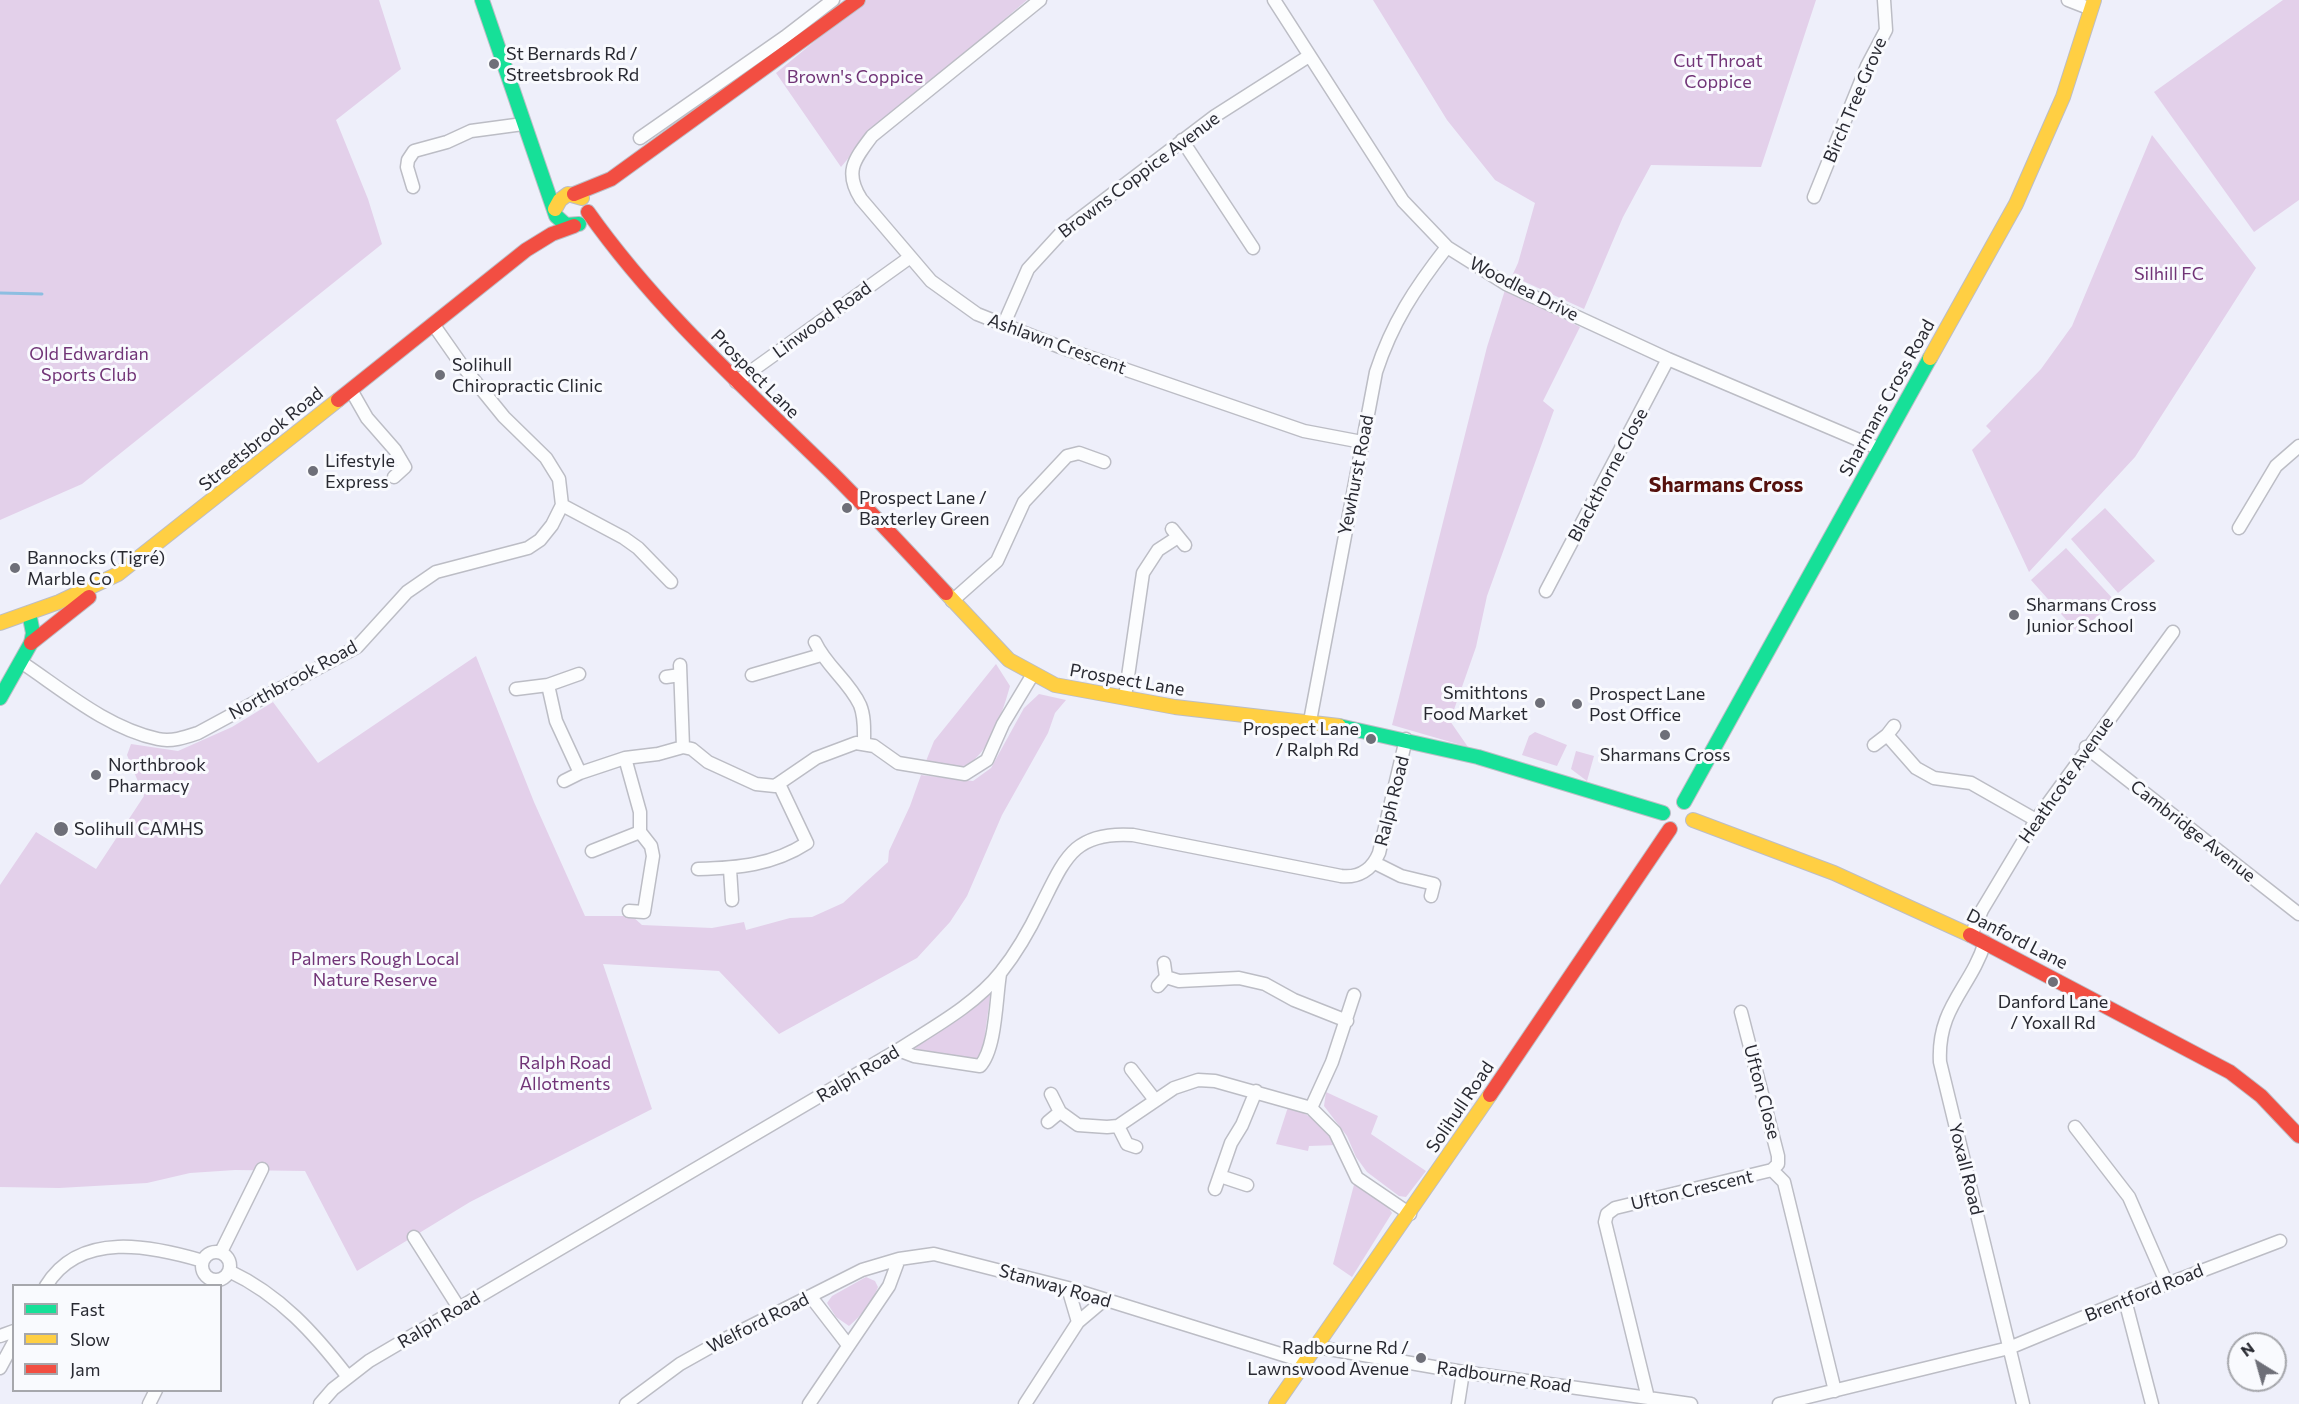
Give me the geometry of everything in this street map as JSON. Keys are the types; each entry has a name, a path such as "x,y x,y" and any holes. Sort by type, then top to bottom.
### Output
{"street":[{"path":"482,0 555,211 564,224 583,217 582,198 571,194 542,173"},
{"name":"Streetsbrook Road","path":"0,623 59,602 118,574 526,250 583,217 611,179 833,0"},
{"name":"Streetsbrook Road","path":"640,138 688,115 858,0"},
{"name":"Ashlawn Crescent","path":"1040,0 872,136 853,163 853,186 909,258 931,281 952,298 1003,326 1304,431 1362,442"},
{"name":"Woodlea Drive","path":"1274,0 1403,201 1447,247 1506,284 1668,359 1880,449"},
{"name":"Birch Tree Grove","path":"1814,197 1867,66 1886,30 1884,0"},
{"path":"2068,0 2092,4"},
{"name":"Sharmans Cross Road","path":"1684,802 2016,204 2064,97 2092,4"},
{"name":"Browns Coppice Avenue","path":"1003,326 1028,269 1051,242 1182,140 1309,56"},
{"path":"412,187 407,167 414,151 447,142 471,131 523,124"},
{"path":"1182,140 1253,248"},
{"name":"Streetsbrook Road","path":"571,194 611,179"},
{"path":"555,211 560,200 571,194"},
{"name":"Streetsbrook Road","path":"526,250 555,211"},
{"name":"Prospect Lane","path":"583,217 670,315 736,382 837,478 1009,660 1033,674 1066,688 1175,707 1310,721 1406,739 1505,765 1663,813"},
{"name":"Yewhurst Road","path":"1310,721 1376,372 1393,326 1413,290 1447,247"},
{"name":"Linwood Road","path":"736,382 909,258"},
{"path":"433,324 461,364 504,417 546,458 559,478 562,505 624,538 638,548 671,582"},
{"name":"Blackthorne Close","path":"1546,591 1668,359"},
{"path":"351,390 367,418 395,450 405,467 417,473"},
{"path":"2239,528 2276,466 2299,446"},
{"path":"952,601 997,561 1024,502 1067,456 1079,453 1104,462"},
{"path":"394,477 405,467"},
{"name":"Northbrook Road","path":"21,662 100,715 159,740 180,739 198,733 357,647 407,592 436,572 512,554 535,544 552,525 562,505"},
{"path":"1125,697 1143,573 1158,550 1178,537"},
{"path":"31,643 118,574"},
{"path":"0,698 31,643 33,633 29,613"},
{"name":"Heathcote Avenue","path":"1971,935 1982,910 2036,820 2086,747 2173,632"},
{"path":"815,642 821,655 860,704 863,715 864,743"},
{"path":"752,675 821,655"},
{"path":"666,676 680,670 683,747"},
{"path":"516,689 548,686 579,674"},
{"path":"564,781 580,773 625,758 658,754 683,747 692,749 708,762 756,784 780,784 816,758 856,743 864,743 898,763 964,774 987,760 1003,724 1033,674"},
{"path":"548,686 556,722 580,773"},
{"path":"1874,745 1891,730 1916,768 1934,778 1971,783 2036,820"},
{"name":"Ralph Road","path":"320,1404 348,1377 369,1361 622,1210 898,1050 962,1007 1000,974 1029,930 1064,861 1082,843 1098,836 1134,835 1348,877 1364,872 1375,863 1390,815 1406,739"},
{"name":"Cambridge Avenue","path":"2086,747 2299,914"},
{"path":"625,758 640,812 640,832 651,846 653,856 643,917 629,911"},
{"path":"698,869 751,867 807,843 780,784"},
{"path":"1670,802 1684,802 1692,809 1693,819 1682,831 1670,829 1664,822 1663,813 1670,802"},
{"name":"Danford Lane","path":"1693,819 1834,873 1985,942 2230,1072 2261,1096 2299,1136"},
{"name":"Solihull Road","path":"1276,1404 1410,1214 1670,829"},
{"path":"592,851 640,832"},
{"name":"Ralph Road","path":"1375,863 1401,876 1434,884 1431,896"},
{"path":"730,868 732,900"},
{"name":"Yoxall Road","path":"1985,942 1944,1020 1940,1035 1940,1062 2023,1404"},
{"path":"1164,963 1162,981 1239,978 1265,984 1294,1000 1347,1021"},
{"path":"898,1050 914,1056 980,1066 986,1060 990,1046 1000,974"},
{"path":"1311,1108 1347,1021 1354,995"},
{"name":"Ufton Close","path":"1741,1012 1778,1156 1778,1164 1772,1170"},
{"path":"1131,1069 1155,1100"},
{"path":"1051,1094 1060,1112 1078,1125 1087,1127 1118,1126 1174,1088 1198,1080 1215,1081 1256,1091 1311,1108 1335,1132 1351,1170 1357,1178 1410,1214"},
{"path":"1215,1188 1231,1143 1242,1125 1256,1091"},
{"path":"1048,1122 1060,1112"},
{"path":"1118,1126 1127,1144 1136,1147"},
{"path":"2075,1127 2129,1197 2167,1284"},
{"path":"221,1252 262,1169"},
{"name":"Ufton Crescent","path":"1648,1398 1605,1221 1607,1214 1615,1208 1772,1170 1784,1182 1835,1390"},
{"path":"1220,1176 1247,1185"},
{"path":"414,1237 459,1308"},
{"name":"Brentford Road","path":"2009,1348 2125,1300 2280,1241"},
{"path":"48,1284 60,1269 75,1259 89,1252 124,1245 164,1250 203,1260"},
{"path":"221,1252 229,1260 229,1271 222,1278 210,1282 203,1271 203,1260 211,1253 221,1252"},
{"name":"Stanway Road","path":"899,1259 934,1254 950,1256 1068,1288 1306,1362"},
{"path":"809,1404 889,1286 899,1259"},
{"name":"Welford Road","path":"626,1404 690,1358 862,1270 899,1259"},
{"path":"229,1271 252,1282 284,1305 322,1343 348,1377"},
{"path":"1068,1288 1078,1322"},
{"path":"811,1297 848,1345"},
{"path":"1025,1404 1078,1322 1104,1300"},
{"path":"2125,1300 2152,1404"},
{"path":"0,1368 12,1346"},
{"name":"Radbourne Road","path":"1317,1347 1463,1372 1663,1402 1691,1404"},
{"path":"1779,1404 2009,1348"},
{"path":"1458,1404 1463,1372"}],"green space":[{"name":"Old Edwardian Sports Club","path":"0,0 379,0 401,69 336,120 368,199 382,244 82,484 0,520"},
{"name":"Brown's Coppice","path":"865,0 1027,0 866,137 841,167 776,73"},
{"name":"Cut Throat Coppice","path":"1373,0 1816,0 1761,167 1651,165 1623,217 1584,309 1512,276 1518,263 1535,203 1495,180 1447,120"},
{"path":"2283,0 2299,0 2299,200 2254,232 2154,92"},
{"name":"Silhill FC","path":"2152,135 2256,268 2135,457 2029,572 1972,450 1991,431 1986,426 2041,369 2072,326"},
{"path":"1505,290 1580,327 1543,401 1554,410 1487,596 1476,647 1450,721 1468,747 1392,725 1487,347"},
{"path":"2105,508 2155,561 2118,593 2071,539"},
{"path":"2066,548 2115,601 2078,633 2031,580"},
{"name":"Palmers Rough Local Nature Reserve","path":"476,656 534,802 585,916 632,916 642,925 712,928 744,922 746,930 790,918 812,917 843,903 888,862 889,851 910,806 921,775 973,781 991,768 1024,708 1039,694 1066,700 1055,713 1048,733 1002,815 967,896 950,922 917,958 779,1034 719,971 603,964 652,1109 470,1202 357,1271 305,1171 235,1170 190,1173 147,1183 59,1188 0,1187 0,885 36,832 96,869 144,796 127,755 131,744 178,751 232,727 273,702 318,763"},
{"path":"996,664 1010,686 998,723 984,749 965,766 954,768 926,761 934,741"},
{"path":"1535,732 1567,745 1557,766 1522,755 1529,736"},
{"path":"1576,751 1594,756 1587,781 1571,769"},
{"path":"991,990 982,1056 976,1061 918,1052 914,1046 951,1024"},
{"path":"1326,1092 1378,1116 1371,1134 1426,1171 1406,1197 1399,1196 1367,1172 1356,1157 1347,1136 1324,1106"},
{"path":"1288,1107 1316,1121 1337,1145 1309,1146 1308,1151 1276,1144"},
{"path":"1355,1181 1387,1205 1392,1213 1352,1277 1333,1264"},
{"path":"866,1277 875,1281 878,1287 866,1308 849,1326 836,1317 827,1303 832,1296"}],"waterway":[{"path":"0,293 42,294"}],"traffic: fast":[{"path":"482,0 556,216 566,225 579,224"},
{"path":"1684,802 1930,358"},
{"path":"0,698 31,643 33,633 29,613"},
{"path":"1339,726 1478,757 1663,813"}],"traffic: slow":[{"path":"1930,358 2016,204 2063,97 2094,0"},
{"path":"555,209 560,200 568,194 582,198"},
{"path":"0,623 59,602 118,574 338,400"},
{"path":"946,593 1009,660 1055,685 1175,707 1339,726"},
{"path":"1693,820 1834,873 1970,935"},
{"path":"1276,1404 1490,1095"}],"traffic: jam":[{"path":"574,194 611,179 858,0"},
{"path":"588,212 644,283 704,349 848,489 946,593"},
{"path":"338,400 526,250 552,234 574,226"},
{"path":"31,643 89,597"},
{"path":"1490,1095 1670,829"},
{"path":"1970,935 2230,1072 2261,1096 2299,1136"}],"place":[{"name":"St Bernards Rd / Streetsbrook Rd","path":"494,64"},
{"name":"Solihull Chiropractic Clinic","path":"440,375"},
{"name":"Lifestyle Express","path":"313,471"},
{"name":"Prospect Lane / Baxterley Green","path":"847,508"},
{"name":"Bannocks (Tigré) Marble Co","path":"15,568"},
{"name":"Sharmans Cross Junior School","path":"2014,615"},
{"name":"Smithtons Food Market","path":"1540,703"},
{"name":"Prospect Lane Post Office","path":"1577,704"},
{"name":"Sharmans Cross","path":"1665,735"},
{"name":"Prospect Lane / Ralph Rd","path":"1371,739"},
{"name":"Northbrook Pharmacy","path":"96,775"},
{"name":"Solihull CAMHS","path":"61,829"},
{"name":"Danford Lane / Yoxall Rd","path":"2053,982"},
{"name":"Radbourne Rd / Lawnswood Avenue","path":"1421,1358"}],"district":[{"name":"Sharmans Cross","path":"1726,485"}],"park label":[{"name":"Ralph Road Allotments","path":"565,1073"}]}
